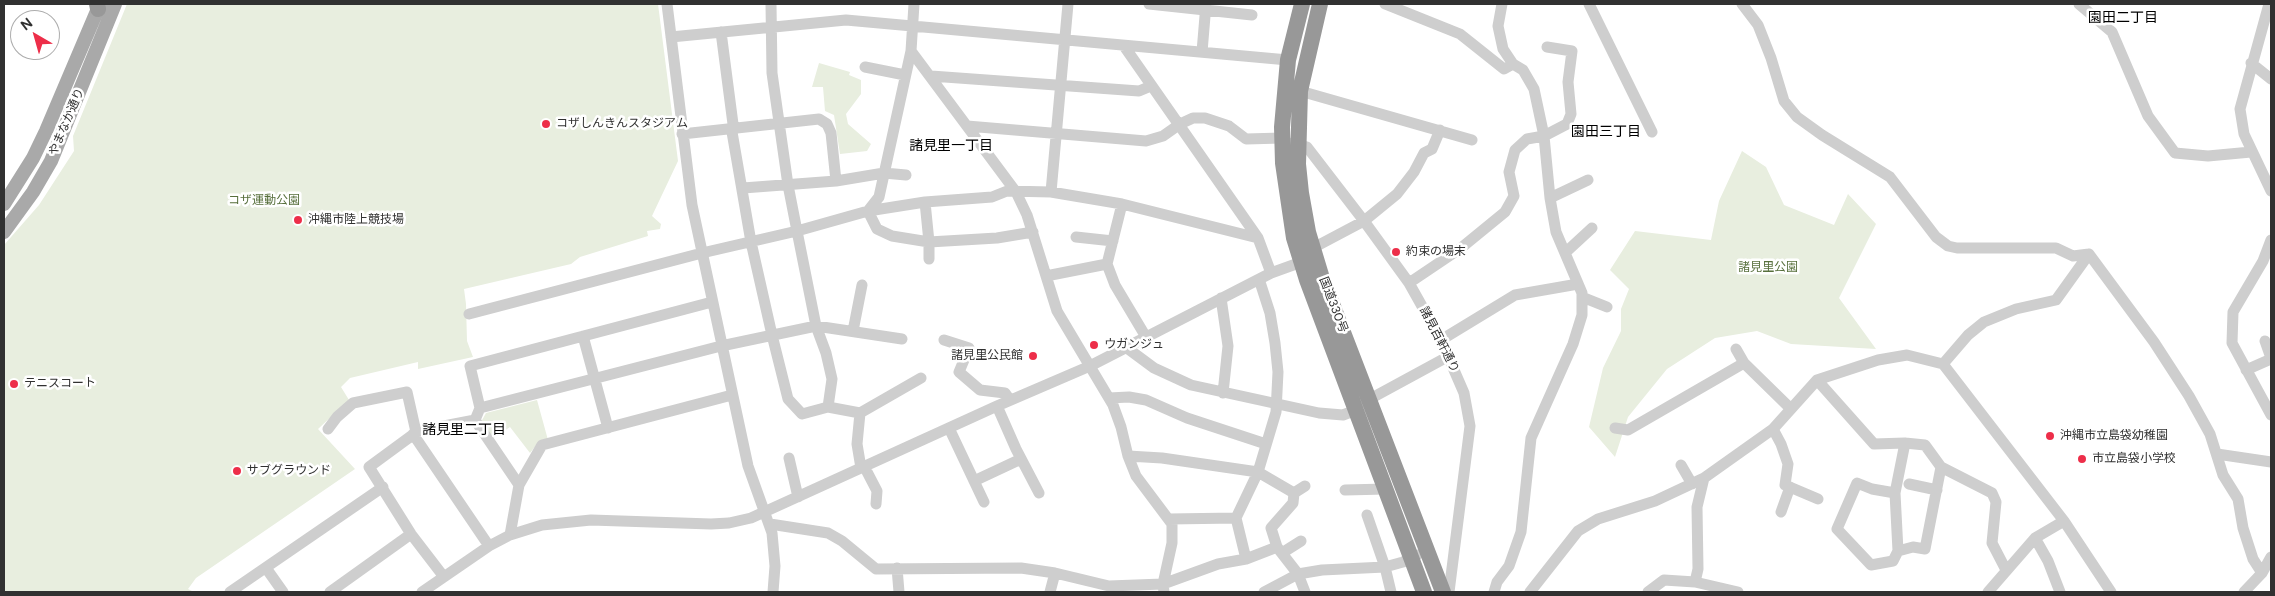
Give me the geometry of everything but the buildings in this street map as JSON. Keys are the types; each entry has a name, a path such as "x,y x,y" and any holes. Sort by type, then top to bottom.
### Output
{"highway":[{"name":"国道330号","path":"1302,4 1288,60 1282,140 1288,205 1294,238 1310,255 1443,592"},
{"name":"国道330号","path":"1320,4 1300,90 1298,164 1310,255 1356,410 1424,592"}],"main road":[{"name":"やまなか通り","path":"4,232 33,192 51,161 115,4"},
{"name":"やまなか通り","path":"4,204 46,131 98,6"}],"street":[{"path":"667,4 692,206 748,466 768,518 775,556 773,592"},
{"path":"771,4 772,73 788,185 797,231 816,326 832,379 828,407"},
{"path":"868,211 879,197 911,50 914,4"},
{"path":"1051,192 1068,4"},
{"path":"1149,4 1206,6 1252,15"},
{"path":"1385,4 1460,34 1504,69 1514,64"},
{"path":"1494,592 1497,582 1509,566 1521,532 1531,438 1573,344 1582,315 1582,297 1578,284 1556,232 1550,198 1544,136 1534,89 1523,70 1514,64 1503,48 1498,26 1502,4"},
{"path":"1589,4 1652,132"},
{"path":"1742,4 1758,25 1784,100 1797,117 1822,135 1890,177 1936,237 1948,246 1958,248 2056,248 2073,256 2089,254"},
{"path":"2079,4 2112,32 2148,116 2175,153 2208,156 2251,152"},
{"path":"2269,4 2251,63 2240,109 2242,128 2251,152 2271,191"},
{"path":"1202,52 1206,6"},
{"path":"671,37 846,20 912,28 1288,60"},
{"path":"721,32 732,129 752,242 772,335 788,399 792,406 802,414 828,407 860,413 921,378"},
{"path":"1124,46 1258,238 1271,273"},
{"path":"1408,283 1461,248 1505,212 1514,196 1509,172 1515,150 1527,139 1544,136 1567,124 1570,114 1568,82 1572,51 1547,47"},
{"path":"911,50 1016,192 1033,232 1057,311 1109,398 1121,427 1128,456 1136,476 1172,524 1172,543 1164,588"},
{"path":"2251,63 2271,79"},
{"path":"865,67 905,75"},
{"path":"931,76 1060,87 1140,91 1151,86"},
{"path":"1300,90 1472,140"},
{"path":"967,126 1146,141 1163,136 1180,124 1193,118 1205,118 1229,126 1246,139 1282,140 1300,144"},
{"path":"682,134 819,119 827,124 831,133 836,181"},
{"path":"768,518 798,497 1010,400 1090,366 1221,298 1310,255 1364,221 1397,194 1414,172 1424,153 1432,149 1440,130"},
{"name":"諸見百軒通り","path":"1300,144 1307,147 1364,221 1408,283 1441,340 1464,393 1470,426 1449,592"},
{"path":"743,188 836,181 884,174 906,175"},
{"path":"1550,198 1588,180"},
{"path":"469,314 702,253 797,231 868,211 925,202 992,197 1007,191 1051,192 1122,204 1258,238"},
{"path":"925,202 929,259"},
{"path":"1122,204 1107,264 1115,285 1146,337"},
{"path":"868,211 877,229 892,236 929,242 997,238 1033,232"},
{"path":"1566,252 1592,228"},
{"path":"1076,236 1113,241"},
{"path":"2271,240 2263,261 2233,312 2232,342 2271,414"},
{"path":"1943,364 1968,335 1984,322 2016,309 2056,300 2089,254"},
{"path":"2089,254 2154,342 2189,396 2210,434 2223,474 2238,499 2245,536 2253,559 2262,573"},
{"path":"1046,276 1107,264"},
{"path":"1246,559 1236,518 1258,472 1276,412 1278,372 1270,313 1259,279"},
{"path":"1441,340 1515,295 1578,284"},
{"path":"853,332 862,285"},
{"path":"1582,297 1607,307"},
{"path":"1221,298 1228,346 1224,393"},
{"path":"475,420 480,408 470,366 712,302"},
{"path":"480,408 721,346 816,326 902,338"},
{"path":"583,336 608,428"},
{"path":"944,340 969,348 959,372 980,390 1005,393 1010,400"},
{"path":"2246,370 2271,358 2264,341"},
{"path":"1127,348 1154,368 1191,385 1319,413 1343,415 1356,410"},
{"path":"1736,349 1744,363 1791,408"},
{"path":"1530,592 1578,531 1598,519 1655,501 1704,478 1773,429 1816,380 1878,360 1907,355 1943,364 2064,521 2111,592"},
{"path":"1368,400 1449,356"},
{"path":"1615,428 1628,430 1744,363"},
{"path":"1816,380 1874,444 1905,443 1925,445 1941,467 1992,493 1996,502 1992,542 2006,570"},
{"path":"328,429 337,417 354,404 407,392 414,433 489,546"},
{"path":"510,535 519,485 542,445 732,395"},
{"path":"1109,398 1129,397 1146,400 1187,418 1266,444"},
{"path":"997,406 1039,493"},
{"path":"860,413 857,444 863,467 877,491 876,504"},
{"path":"444,577 411,534 369,467 414,433 475,420"},
{"path":"475,420 519,485"},
{"path":"949,428 984,502"},
{"path":"1773,429 1788,464 1785,485 1818,499"},
{"path":"1895,493 1872,490 1857,484 1836,529 1871,565 1893,560 1898,551 1895,493 1905,443"},
{"path":"2217,454 2271,462"},
{"path":"1128,456 1162,458 1258,472 1294,493"},
{"path":"789,458 798,497"},
{"path":"974,481 1021,459"},
{"path":"1681,466 1692,484"},
{"path":"1898,551 1913,547 1925,548 1941,467"},
{"path":"1695,582 1698,569 1697,507 1704,478"},
{"path":"1909,484 1937,490"},
{"path":"1294,493 1305,486"},
{"path":"230,592 383,487"},
{"path":"1781,512 1790,487"},
{"path":"1345,490 1386,489"},
{"path":"1294,493 1293,503 1271,528 1280,550 1298,574 1305,592"},
{"path":"1367,515 1385,567 1391,592"},
{"path":"422,592 489,546 510,535 542,525 572,521 711,524 768,518 828,533 842,541 876,569 1021,568 1055,573 1110,586 1164,588 1218,564 1280,550 1301,541"},
{"path":"1169,519 1236,518"},
{"path":"1988,592 2035,538 2064,521"},
{"path":"1897,530 1913,547"},
{"path":"330,592 411,534"},
{"path":"2035,538 2048,561 2060,592"},
{"path":"1264,592 1298,574 1322,570 1385,567 1411,558 1427,549"},
{"path":"2244,592 2262,573 2271,557"},
{"path":"266,568 282,592"},
{"path":"897,568 899,592"},
{"path":"1050,592 1055,573"},
{"path":"1648,592 1664,580 1695,582 1738,592"}],"green space":[{"name":"コザ運動公園","path":"127,4 658,4 678,161 652,216 661,224 660,229 647,231 648,236 580,257 571,264 464,289 467,341 473,357 418,369 418,362 350,378 341,387 349,400 318,429 355,469 196,578 188,589 194,592 4,592 4,245 39,205 74,151 73,136"},
{"path":"819,63 850,72 849,75 861,80 861,94 846,114 848,124 871,144 867,151 840,154 834,115 825,111 823,87 812,87"},
{"name":"諸見里公園","path":"1742,151 1766,167 1784,205 1834,225 1848,194 1876,224 1839,298 1876,349 1791,344 1757,331 1715,338 1667,369 1628,417 1615,457 1589,427 1603,368 1621,331 1621,309 1629,289 1610,270 1635,231 1711,240 1719,201"},
{"path":"537,400 548,440 537,444 530,453 510,427 492,439 481,422 486,413"}],"place":[{"name":"コザしんきんスタジアム","path":"546,124"},
{"name":"沖縄市陸上競技場","path":"298,220"},
{"name":"約束の場末","path":"1396,252"},
{"name":"ウガンジュ","path":"1094,345"},
{"name":"諸見里公民館","path":"1033,356"},
{"name":"テニスコート","path":"14,384"},
{"name":"沖縄市立島袋幼稚園","path":"2050,436"},
{"name":"市立島袋小学校","path":"2082,459"},
{"name":"サブグラウンド","path":"237,471"}],"district":[{"name":"園田二丁目","path":"2123,18"},
{"name":"園田三丁目","path":"1606,132"},
{"name":"諸見里一丁目","path":"951,146"},
{"name":"諸見里二丁目","path":"464,430"}]}
